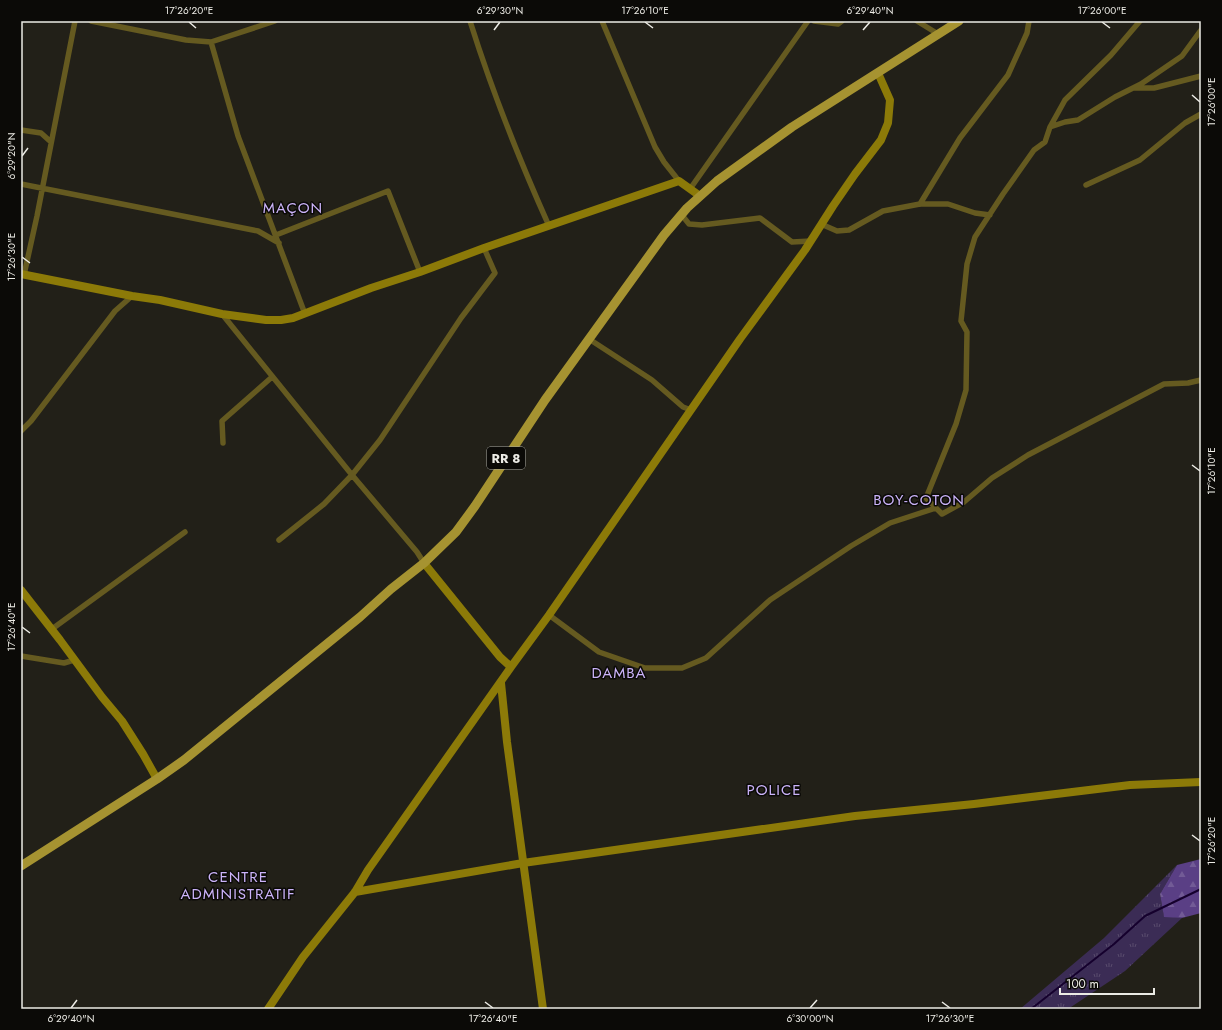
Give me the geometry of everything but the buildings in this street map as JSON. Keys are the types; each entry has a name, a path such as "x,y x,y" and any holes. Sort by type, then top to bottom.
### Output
{"main road":[{"name":"RR 8","path":"21,866 157,779 184,760 242,714 424,563 456,532 475,506 545,400 664,235 681,214 717,181 792,127 959,21"}],"street":[{"path":"75,21 41,188 37,216 22,277 160,300 222,314 281,320 305,314 371,288 679,181"},
{"path":"91,21 186,40 211,42 275,21"},
{"path":"470,21 482,60 549,226"},
{"path":"602,21 654,147 679,181 700,196"},
{"path":"690,189 808,21"},
{"path":"814,21 838,24 842,21"},
{"path":"917,21 938,34"},
{"path":"920,204 960,138 1008,75 1027,33 1029,21"},
{"path":"1140,21 1111,55 1065,100 1050,127 1045,142 1034,150 975,237 967,264 962,321 967,332 966,390 956,424 926,498 942,514 964,502 992,478 1028,455 1164,384 1188,383 1201,380"},
{"path":"1050,127 1065,122 1078,120 1115,97 1134,88 1182,56 1201,30"},
{"path":"211,42 238,136 305,314"},
{"path":"268,1009 304,957 355,892 372,863 549,615 737,344 811,241 855,174 881,140 887,128 890,114 890,100 878,73"},
{"path":"1134,88 1154,88 1201,76"},
{"path":"1086,185 1140,160 1185,123 1201,114"},
{"path":"21,130 41,134 51,142"},
{"path":"21,184 258,231 279,243"},
{"path":"276,235 388,191 420,272"},
{"path":"821,224 837,231 849,230 883,211 920,204 948,204 975,214 990,215"},
{"path":"681,214 690,224 702,225 760,218 792,242 811,241"},
{"path":"279,540 324,504 352,475 380,440 461,318 495,273 484,248"},
{"path":"21,431 31,421 115,311 132,296"},
{"path":"222,314 352,475 417,552 424,563 500,657 511,667"},
{"path":"589,339 652,380 683,407 692,410"},
{"path":"223,443 222,421 272,377"},
{"path":"549,615 599,652 645,668 682,668 706,658 770,600 851,546 890,523 936,508"},
{"path":"52,629 185,532"},
{"path":"21,590 122,721 157,779"},
{"path":"21,656 64,663 74,660"},
{"path":"501,683 507,742 543,1009"},
{"path":"355,892 523,864 855,816 974,804 1130,785 1201,782"}],"green space":[{"path":"1201,859 1201,913 1182,918 1164,917 1160,894 1177,865"},
{"path":"1177,865 1160,894 1164,916 1182,918 1125,971 1068,1009 1020,1009 1104,938"}],"waterway":[{"path":"1031,1009 1114,944 1145,916 1201,889"}],"district":[{"name":"MAÇON","path":"293,208"},
{"name":"BOY-COTON","path":"919,500"},
{"name":"DAMBA","path":"619,673"},
{"name":"POLICE","path":"774,790"},
{"name":"CENTRE ADMINISTRATIF","path":"238,886"}]}
